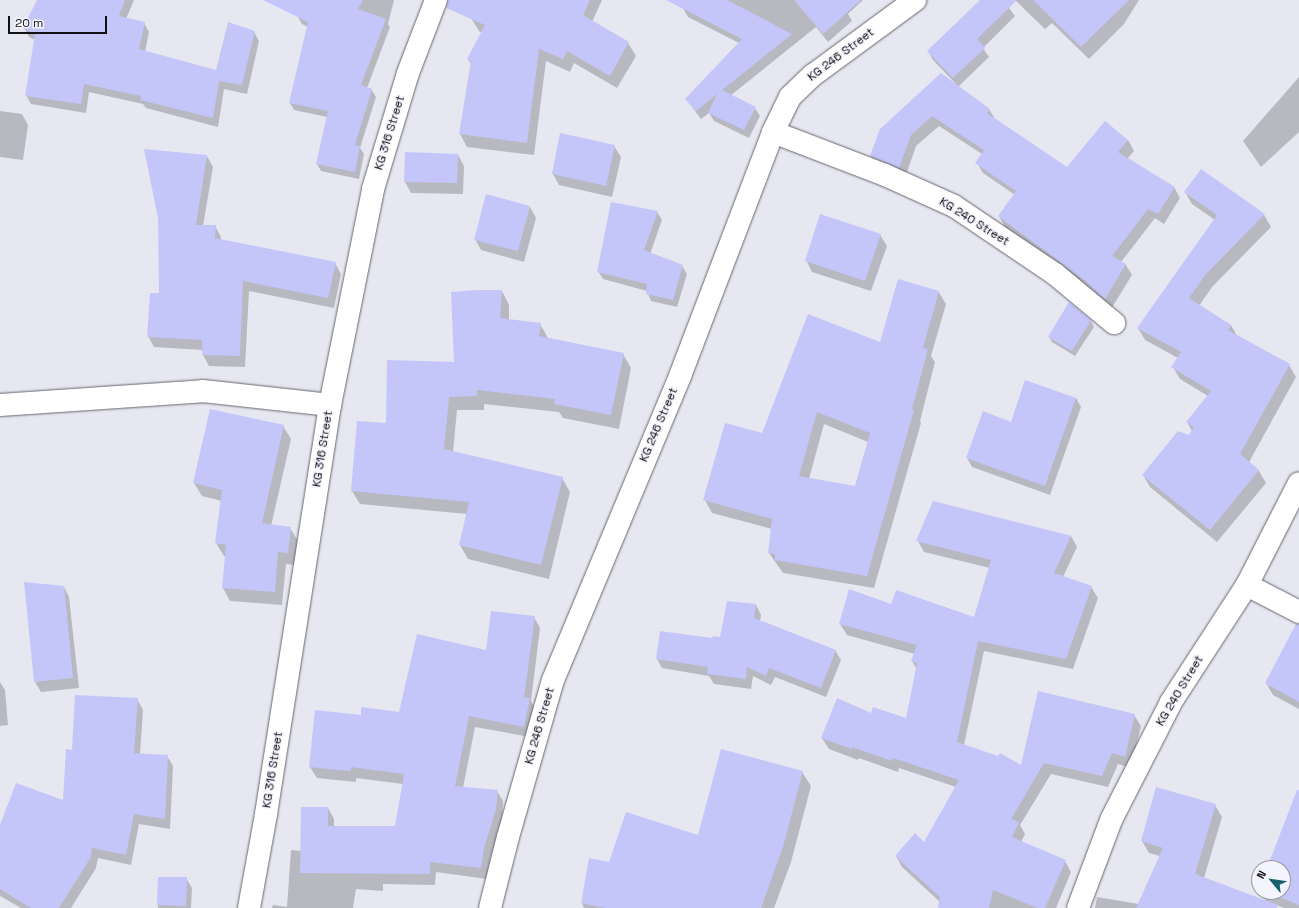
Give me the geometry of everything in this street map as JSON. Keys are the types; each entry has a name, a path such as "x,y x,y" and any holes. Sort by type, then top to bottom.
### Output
{"street":[{"name":"KG 316 Street","path":"249,908 268,806 330,405 373,189 408,73 436,0"},
{"name":"KG 246 Street","path":"490,908 508,837 553,680 680,376 773,132 790,97 813,75 916,0"},
{"name":"KG 240 Street","path":"773,132 885,175 954,206 1055,274 1114,323"},
{"path":"0,405 203,391 330,405"},
{"name":"KG 240 Street","path":"1078,908 1111,820 1170,702 1247,585 1299,483"},
{"path":"1247,585 1299,612"}],"building":[{"path":"37,0 125,0 119,16 145,22 139,49 216,70 228,22 255,31 242,85 219,81 213,118 140,100 141,96 84,84 81,104 25,96 35,34 23,28"},
{"path":"263,0 363,0 358,9 386,19 361,85 372,89 355,145 360,146 355,172 316,164 328,111 289,103 308,22"},
{"path":"448,0 590,0 583,15 629,42 610,76 567,51 563,59 539,49 527,143 459,134 471,61 467,59 485,25 446,8"},
{"path":"666,0 727,0 792,34 722,90 756,107 744,130 708,113 717,94 696,111 685,99 742,39"},
{"path":"794,0 861,0 823,34"},
{"path":"980,0 1017,0 977,39 985,48 953,78 927,51"},
{"path":"1033,0 1129,0 1081,47"},
{"path":"941,73 990,109 987,113 1067,167 1105,121 1128,140 1118,152 1175,187 1158,214 1148,209 1112,256 1126,264 1105,299 1084,280 998,216 1016,191 975,163 984,150 932,116 911,135 899,168 870,156 880,129"},
{"path":"560,133 615,145 606,186 552,174"},
{"path":"144,149 207,155 196,225 216,225 215,238 336,262 328,298 243,281 240,356 202,355 202,340 147,337 150,293 159,293 158,218"},
{"path":"405,152 458,154 457,183 404,182"},
{"path":"1201,169 1265,214 1206,274 1189,298 1231,325 1228,330 1290,364 1240,454 1259,470 1210,530 1142,475 1178,431 1189,435 1194,427 1186,422 1211,391 1171,367 1181,352 1137,328 1217,215 1184,192"},
{"path":"486,194 530,206 518,251 474,240"},
{"path":"611,202 658,211 644,250 683,265 673,300 646,294 647,284 597,272"},
{"path":"820,214 881,234 865,281 805,261"},
{"path":"898,279 939,291 923,348 928,349 912,409 914,410 867,576 775,560 775,554 768,553 772,519 703,500 725,423 762,433 808,314 880,342","holes":["817,412 870,433 855,486 799,476"]},
{"path":"502,290 500,318 541,323 539,336 624,353 611,415 554,404 555,399 477,390 477,396 449,397 444,449 563,477 541,565 459,545 469,502 351,491 357,421 386,423 387,360 454,362 451,292"},
{"path":"1069,302 1091,320 1072,351 1048,337"},
{"path":"1025,380 1076,398 1045,486 966,458 983,411 1011,422"},
{"path":"210,409 284,425 262,523 291,527 288,553 278,552 275,592 222,588 226,545 215,543 222,490 193,483"},
{"path":"933,501 1071,536 1054,573 1092,586 1066,659 978,641 957,742 998,756 1000,753 1021,765 1038,691 1135,714 1125,757 1112,753 1102,776 1044,763 1011,819 1019,822 1012,837 1066,860 1045,908 1038,908 993,890 989,908 938,908 940,897 895,856 915,833 924,842 959,780 893,758 892,761 821,738 837,698 871,713 873,707 906,718 917,663 911,661 917,645 839,624 849,589 891,604 896,590 974,617 991,560 916,541"},
{"path":"24,582 64,586 73,678 34,682"},
{"path":"727,601 756,604 754,618 836,650 821,688 769,668 766,676 747,667 746,679 707,674 708,667 656,659 660,631 712,638 713,636 720,637"},
{"path":"491,611 535,616 524,697 530,698 524,727 469,716 455,786 498,790 496,809 484,848 481,868 430,862 430,874 300,873 301,807 328,807 328,826 395,826 404,774 351,767 350,771 309,767 315,710 361,715 361,707 399,712 417,634 486,650"},
{"path":"1296,624 1299,624 1299,702 1265,683"},
{"path":"75,695 138,698 134,753 168,755 165,819 134,814 126,855 92,848 91,857 59,908 31,908 0,889 0,825 16,783 63,800 66,749 72,750"},
{"path":"721,749 803,771 783,847 761,908 605,908 581,903 589,858 609,862 626,812 698,835"},
{"path":"1156,787 1216,804 1195,874 1251,895 1251,900 1265,900 1278,905 1277,908 1136,908 1163,848 1141,841"},
{"path":"1297,790 1299,790 1299,905 1286,900 1291,900 1291,860 1270,860"},
{"path":"158,877 187,877 186,906 157,905"}]}
